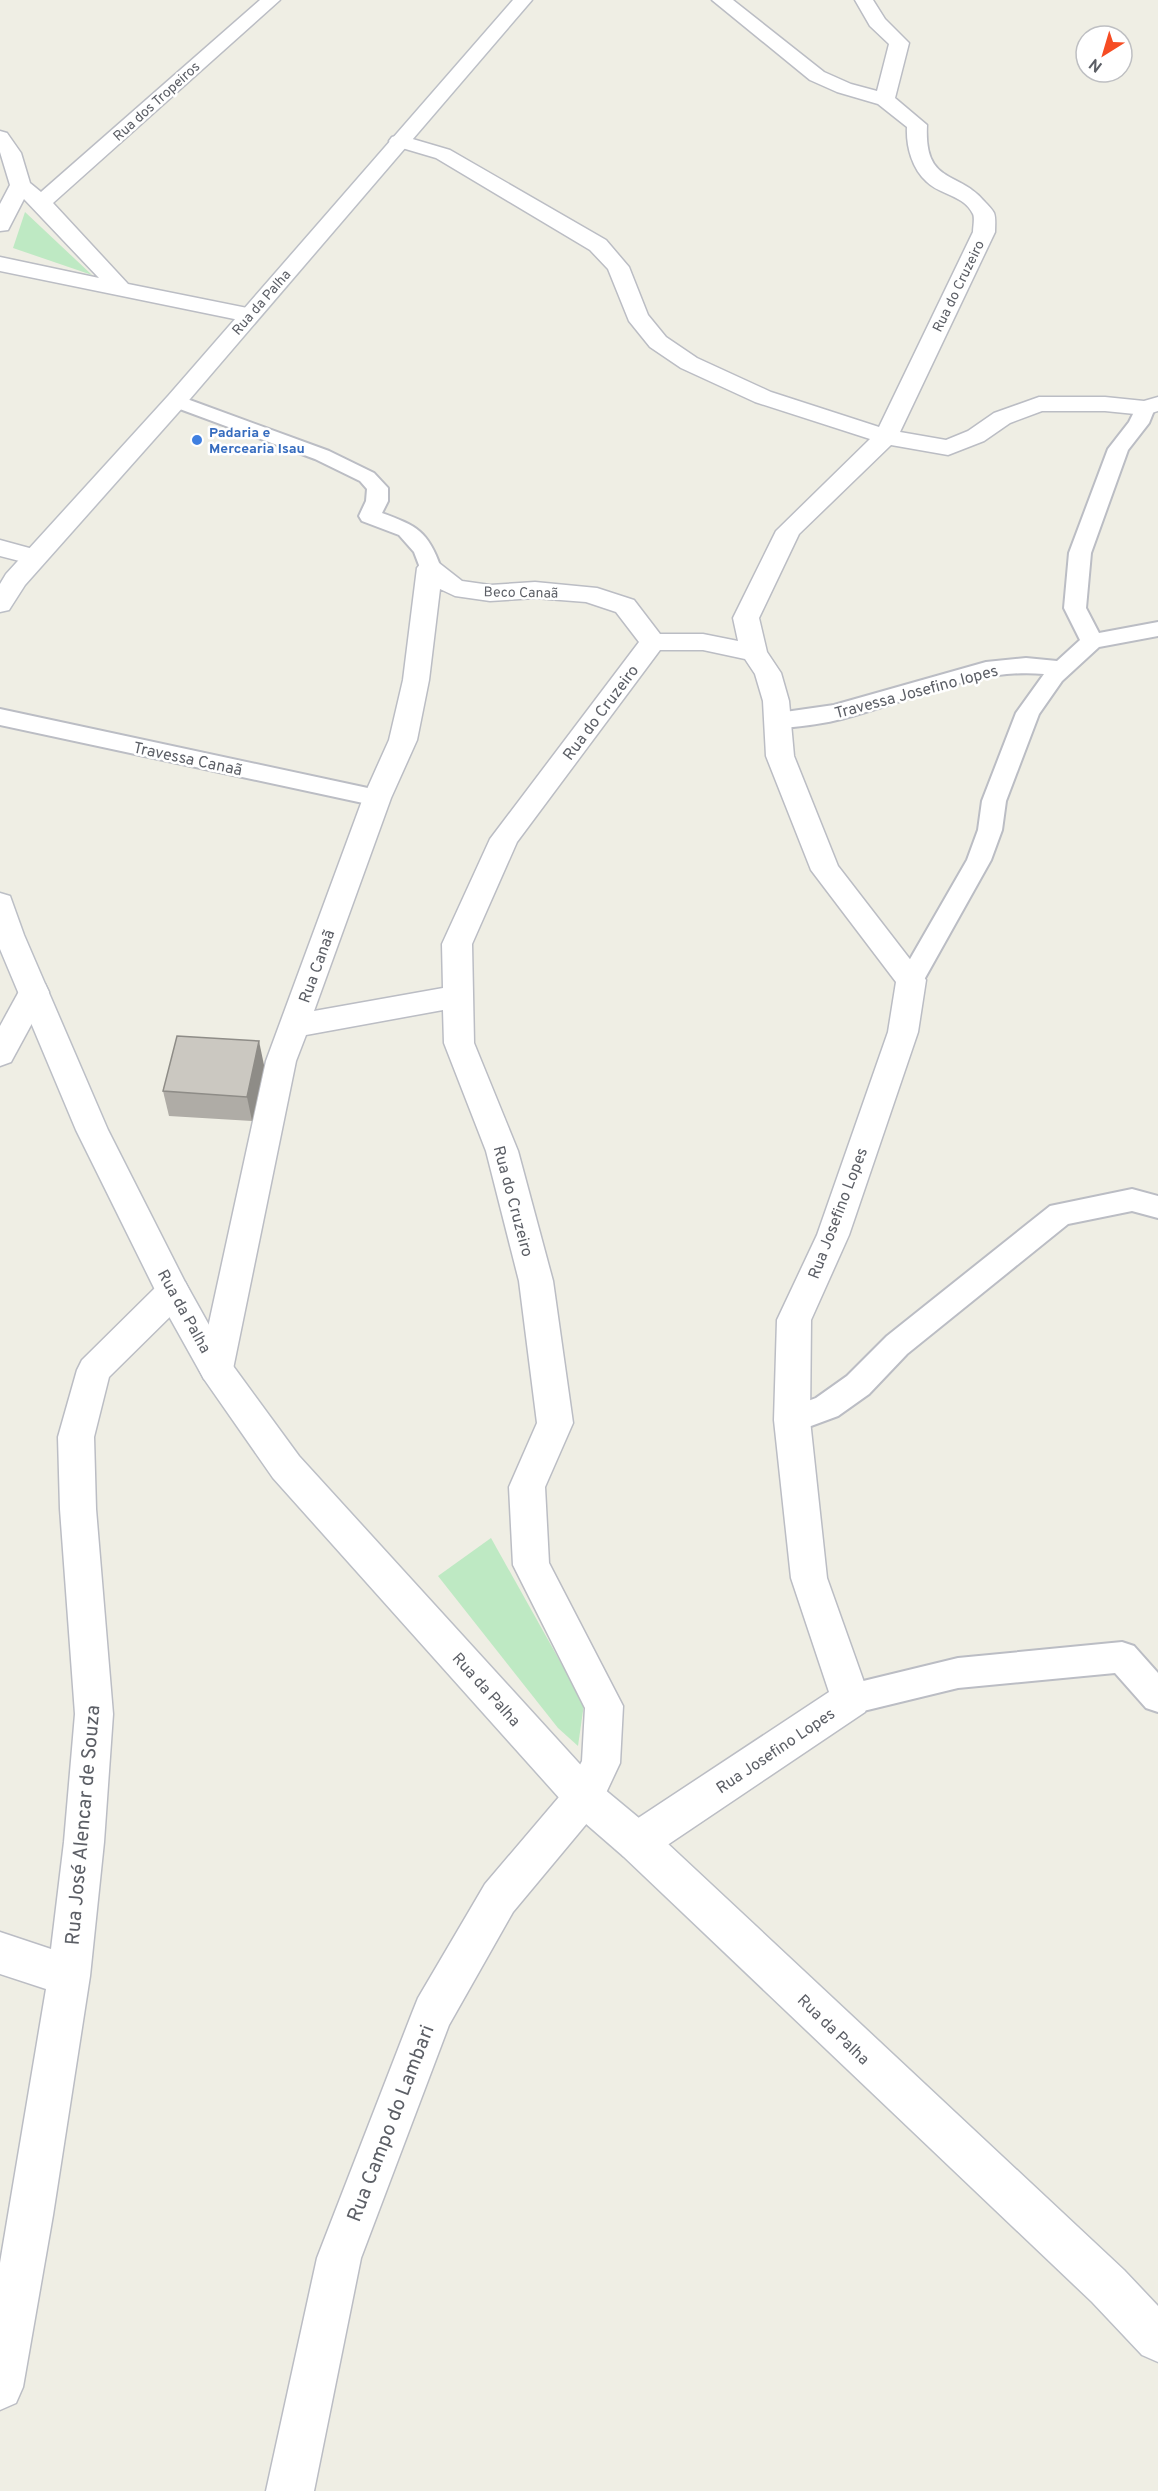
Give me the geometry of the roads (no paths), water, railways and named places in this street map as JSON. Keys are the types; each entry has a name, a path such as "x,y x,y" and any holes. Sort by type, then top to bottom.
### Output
{"street":[{"name":"Rua dos Tropeiros","path":"40,203 271,0"},
{"name":"Rua da Palha","path":"0,604 15,580 176,401 523,0"},
{"name":"Rua do Cruzeiro","path":"721,0 817,76 844,88 885,100 917,125 916,142 922,160 934,178 970,197 984,214 984,232 886,437 788,531 746,618 754,652"},
{"path":"864,0 876,22 899,43 885,100"},
{"path":"0,137 11,153 20,185 40,203 121,290"},
{"path":"399,141 452,158 548,213 598,245 618,267 637,316 658,342 689,363 763,397 886,437 948,448 976,436 1002,418 1039,404 1151,406"},
{"path":"0,225 20,185"},
{"path":"1,266 249,315"},
{"path":"0,548 35,557"},
{"name":"Beco Canaã","path":"430,568 455,588 490,593 536,590 588,594 625,606 653,642"},
{"name":"Rua Canaã","path":"216,1369 281,1061 377,798 403,740 416,680 430,568"},
{"path":"653,642 703,642 754,652 768,673 776,700 780,756 825,870 911,980"},
{"name":"Rua do Cruzeiro","path":"584,1797 601,1763 604,1706 531,1564 527,1487 555,1424 536,1281 502,1151 459,1043 457,944 504,839 653,642"},
{"name":"Rua da Palha","path":"0,903 9,935 93,1130 173,1292 216,1369 286,1467 584,1797 637,1842 1108,2286 1158,2339"},
{"name":"Rua Josefino Lopes","path":"637,1842 851,1699 809,1578 792,1420 794,1320 832,1235 903,1032 911,980"},
{"path":"0,1054 34,992"},
{"path":"294,1026 458,996"},
{"name":"Rua José Alencar de Souza","path":"0,2387 32,2215 69,1976 84,1842 94,1714 78,1509 76,1437 94,1370 173,1292"},
{"name":"Rua Campo do Lambari","path":"290,2491 339,2258 432,2013 499,1898 584,1797"},
{"path":"0,1953 69,1976"}],"lane":[{"name":"Beco Canaã","path":"176,401 322,455 368,477 378,488 370,516 408,530 424,551 430,568"},
{"path":"1092,641 1075,608 1080,553 1118,449 1151,406"},
{"path":"911,980 980,860 990,830 997,793 1028,713 1054,676 1092,641 1158,628"},
{"name":"Travessa Josefino lopes","path":"778,721 835,713 986,669 1026,665 1064,669"},
{"name":"Travessa Canaã","path":"0,717 377,798"},
{"path":"792,1420 826,1407 858,1385 897,1345 1060,1214 1132,1200 1158,1207"},
{"path":"851,1699 958,1673 1122,1657 1158,1697"}],"place":[{"name":"Padaria e Mercearia Isau","path":"197,440"}]}
